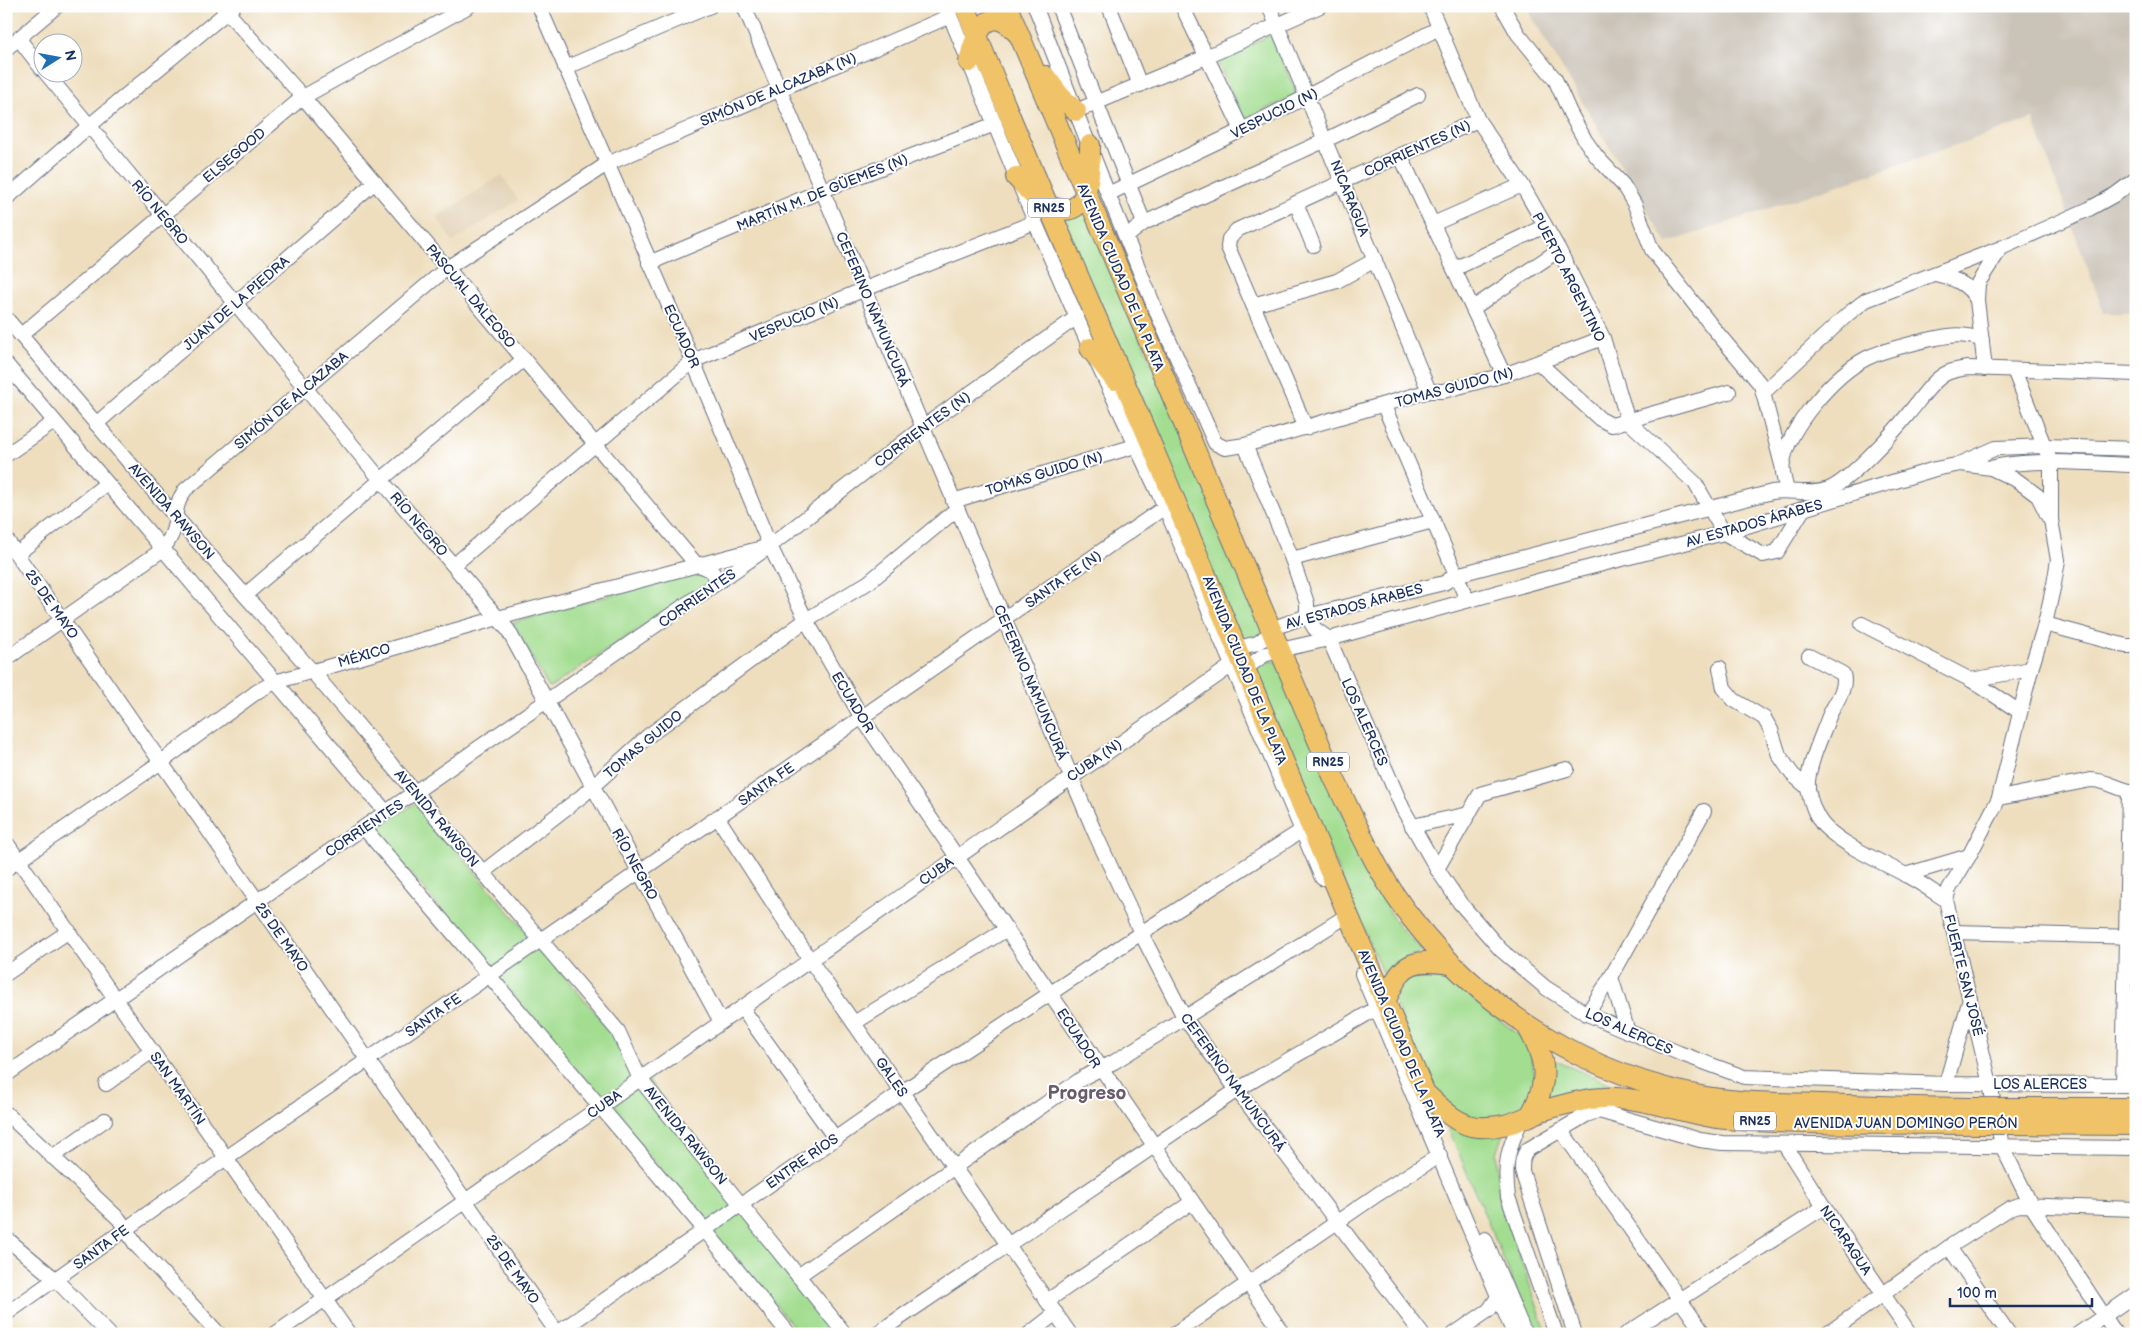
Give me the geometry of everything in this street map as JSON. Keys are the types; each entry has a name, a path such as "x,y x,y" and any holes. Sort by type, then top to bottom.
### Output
{"highway":[{"name":"AVENIDA CIUDAD DE LA PLATA","path":"1007,6 1235,543 1258,576 1280,640 1314,710 1334,778 1378,868 1412,920 1451,964"},
{"name":"AVENIDA CIUDAD DE LA PLATA","path":"954,10 976,34 1136,409 1308,836 1417,1089"},
{"path":"969,62 976,34 982,23 1000,18 1010,24 1053,88 1076,110"},
{"path":"1016,176 1034,197 1048,206 1062,210 1071,209 1080,203 1090,177 1090,145"},
{"path":"1090,348 1136,409"},
{"path":"1308,836 1320,874"},
{"path":"1381,1005 1397,976 1407,967 1428,961 1451,964"},
{"name":"RN25","path":"1451,964 1480,990 1527,1026"},
{"path":"1525,1118 1540,1096 1544,1066 1539,1048 1527,1026"},
{"name":"AVENIDA JUAN DOMINGO PERÓN","path":"1527,1026 1613,1069 1661,1086 1706,1096 1756,1102 1984,1116"},
{"name":"AVENIDA JUAN DOMINGO PERÓN","path":"1417,1089 1441,1109 1457,1119 1476,1127 1492,1127 1583,1100 1601,1098 1620,1098 1722,1118 1771,1122 2005,1116 2136,1108"},
{"name":"AVENIDA JUAN DOMINGO PERÓN","path":"2005,1116 2136,1125"}],"street":[{"path":"6,49 57,6"},
{"name":"ELSEGOOD","path":"21,336 303,97 469,6"},
{"name":"ECUADOR","path":"539,6 693,361 770,546 806,620 862,718 958,856 1100,1069 1283,1334"},
{"path":"566,68 710,6"},
{"name":"CEFERINO NAMUNCURÁ","path":"744,6 1004,620 1141,933 1184,1016 1237,1090 1422,1334"},
{"name":"AVENIDA CIUDAD DE LA PLATA","path":"1035,6 1108,194 1215,443 1225,448 1245,445"},
{"path":"1058,6 1144,223"},
{"path":"1109,6 1140,85"},
{"path":"1182,6 1242,130"},
{"name":"NICARAGUA","path":"1269,6 1429,391"},
{"path":"1076,110 1206,57 1320,6"},
{"name":"PUERTO ARGENTINO","path":"1430,6 1478,120 1522,185 1559,250 1603,338 1628,420 1695,483 1724,532"},
{"path":"1502,6 1518,34 1555,79 1570,113 1597,157 1622,185 1635,205 1652,250 1714,329 1756,376 1763,393 1787,490"},
{"path":"6,199 226,7"},
{"name":"PASCUAL DALEOSO","path":"226,7 696,564 712,570 716,575 717,583"},
{"path":"954,10 969,62 1035,222 1077,317"},
{"name":"SIMÓN DE ALCAZABA (N)","path":"607,164 954,10"},
{"name":"VESPUCIO (N)","path":"1108,194 1242,130 1439,28"},
{"path":"19,39 32,56"},
{"name":"RÍO NEGRO","path":"53,82 381,480 508,630 721,1022"},
{"path":"1126,237 1144,223 1326,140 1418,95"},
{"name":"CORRIENTES (N)","path":"1253,305 1228,246 1229,239 1237,230 1478,120"},
{"name":"MARTÍN M. DE GÜEMES (N)","path":"649,263 823,190 995,124"},
{"path":"1400,156 1504,375"},
{"name":"SIMÓN DE ALCAZABA","path":"6,659 162,550 171,538 177,500 184,490 447,268 607,164"},
{"path":"1763,393 1848,314 1866,300 2001,248 2089,209 2116,194 2136,179"},
{"name":"JUAN DE LA PIEDRA","path":"96,424 375,182"},
{"path":"1433,224 1522,185"},
{"path":"1296,203 1312,245"},
{"name":"VESPUCIO (N)","path":"454,565 693,361 865,289 1035,222"},
{"path":"1454,269 1545,226"},
{"path":"1985,369 1977,300 1978,283 2001,248"},
{"path":"1472,308 1559,250"},
{"path":"1306,428 1253,305 1337,282 1375,260"},
{"path":"1935,274 1952,278 1962,283 1972,292 1977,300"},
{"name":"AVENIDA CIUDAD DE LA PLATA","path":"1077,317 1135,446 1238,660"},
{"name":"CORRIENTES (N)","path":"770,546 923,426 1077,317"},
{"name":"AVENIDA RAWSON","path":"6,318 174,515 311,670 618,1031 640,1079 845,1334"},
{"path":"1782,465 1788,443 1804,416 1817,400 1855,365 1883,351 1951,334 1972,336 1982,340"},
{"name":"TOMAS GUIDO (N)","path":"1245,445 1384,406 1429,391 1443,391 1504,375 1603,338"},
{"path":"245,595 524,359"},
{"path":"1539,363 1600,419 1612,425 1729,392"},
{"path":"6,364 386,812"},
{"name":"AV. ESTADOS ÁRABES","path":"1238,660 1264,655 1307,616 1444,582 1456,574 1772,492 1787,490 1812,492 1828,489 1849,476 1900,425 1936,381 1956,370 1985,369 2136,374"},
{"name":"FUERTE SAN JOSÉ","path":"2014,370 2050,463 2051,520 2058,560 2045,624 2031,669 1999,798 1969,856 1949,889 1946,900 1990,1084 2002,1146 2031,1205 2116,1334"},
{"path":"1384,406 1467,600"},
{"path":"6,455 54,422"},
{"path":"1245,445 1292,559 1307,603 1307,616"},
{"name":"TOMAS GUIDO (N)","path":"806,620 868,582 955,504 1135,446"},
{"name":"AV. ESTADOS ÁRABES","path":"1238,660 1258,643 1280,640 1329,639 1467,600 1724,532 1935,469 1961,464 1996,448 2045,446 2136,448"},
{"name":"AV. ESTADOS ÁRABES","path":"1991,468 2002,465 2050,463 2136,465"},
{"name":"AV. ESTADOS ÁRABES","path":"1961,464 1991,468 2018,481 2038,496 2051,520"},
{"path":"17,554 106,484"},
{"name":"SANTA FE (N)","path":"862,718 1165,507"},
{"path":"1724,532 1762,555 1776,552 1804,508"},
{"path":"1292,559 1434,521"},
{"name":"25 DE MAYO","path":"6,539 557,1333"},
{"name":"MÉXICO","path":"6,869 162,762 258,691 275,682 311,670 498,618 696,564 770,546"},
{"name":"CORRIENTES","path":"6,1075 547,703 770,546"},
{"name":"LOS ALERCES","path":"1307,616 1315,629 1329,639 1412,826 1460,904 1501,950 1546,988 1587,1014 1679,1054 1744,1077 1946,1084 2129,1085"},
{"name":"TOMAS GUIDO","path":"483,872 592,787 648,736 806,620"},
{"path":"1862,624 1971,680 2020,712"},
{"path":"2045,624 2126,646 2136,646"},
{"path":"1809,656 1843,674 1844,679 1844,686 1829,716 1810,768 1808,788 1814,809 1824,826 1864,854 1905,875 1946,900"},
{"name":"CUBA (N)","path":"958,856 1238,660"},
{"path":"1720,668 1724,688 1734,700 1764,718 1772,730 1779,755 1792,774 1808,788"},
{"path":"1971,680 2031,669"},
{"name":"SANTA FE","path":"6,1314 226,1158 862,718"},
{"path":"1437,869 1480,794 1566,769"},
{"path":"1999,798 2091,780 2099,780 2132,792 2129,1085"},
{"path":"1587,1014 1611,977 1704,811"},
{"path":"1412,826 1469,814"},
{"name":"GALES","path":"718,818 810,960 1070,1334"},
{"path":"364,828 704,1229 789,1334"},
{"name":"ENTRE RÍOS","path":"557,1333 902,1092 1141,933 1308,836"},
{"name":"SAN MARTÍN","path":"6,842 349,1334"},
{"name":"CUBA","path":"275,1334 958,856"},
{"path":"1905,875 1969,856"},
{"name":"AVENIDA CIUDAD DE LA PLATA","path":"1320,874 1381,1005"},
{"path":"798,1276 1047,1101 1084,1077 1114,1062 1184,1016 1340,920"},
{"path":"854,1023 1007,929"},
{"path":"6,974 69,931"},
{"path":"1954,932 2131,937"},
{"path":"1611,977 1628,1032"},
{"path":"1946,1084 1970,998"},
{"path":"876,1334 1237,1090 1381,1005"},
{"path":"742,1008 835,1138"},
{"path":"106,1084 152,1051"},
{"name":"AVENIDA CIUDAD DE LA PLATA","path":"1417,1089 1433,1120 1525,1334"},
{"name":"AVENIDA CIUDAD DE LA PLATA","path":"1417,1089 1440,1155 1514,1334"},
{"name":"AVENIDA JUAN DOMINGO PERÓN","path":"1574,1334 1522,1171 1522,1156 1527,1150 1586,1115 1598,1111 1700,1140 1722,1143 2136,1148"},
{"path":"6,1113 118,1219 136,1245 219,1334"},
{"path":"1525,1118 1513,1138 1506,1159 1505,1174 1508,1198 1556,1334"},
{"path":"52,1158 105,1120"},
{"path":"1561,1130 1704,1334"},
{"name":"NICARAGUA","path":"1784,1144 1910,1334"},
{"path":"1174,1334 1440,1155"},
{"path":"1047,1300 1192,1202"},
{"path":"1827,1334 1949,1247 2010,1208 2020,1205 2031,1205 2136,1210"},
{"path":"1626,1334 1824,1207"},
{"path":"6,1238 56,1280 109,1334"},
{"path":"1949,1247 2009,1334"},
{"path":"1454,1334 1489,1310 1498,1297 1495,1263"},
{"path":"2078,1334 2136,1294"},
{"path":"1546,1307 1574,1334"},
{"path":"1029,1334 1056,1313"}],"shaded area":[{"path":"1525,6 2136,6 2136,313 2104,313 2033,119 1667,243"},
{"path":"502,175 518,200 453,242 437,217"}],"green space":[{"path":"1271,35 1297,95 1244,119 1217,61"},
{"path":"1084,205 1264,626 1259,636 1249,641 1238,638 1057,216"},
{"path":"702,569 713,580 549,688 513,623"},
{"path":"1269,661 1278,662 1332,792 1381,895 1397,925 1424,952 1406,958 1396,964 1391,968 1385,979 1255,676 1257,667"},
{"path":"416,803 617,1038 840,1334 800,1334 374,830"},
{"path":"2132,808 2136,808 2136,935 2131,935"},
{"path":"2129,948 2136,948 2136,1079 2127,1079"},
{"path":"1440,967 1477,1003 1530,1043 1535,1080 1523,1112 1497,1119 1476,1117 1459,1112 1434,1095 1393,998 1406,973"},
{"path":"1551,1059 1616,1086 1619,1092 1589,1089 1546,1096"},
{"path":"1447,1125 1504,1131 1496,1153 1500,1200 1547,1334 1535,1334"}],"district":[{"name":"Progreso","path":"1087,1092"}]}
